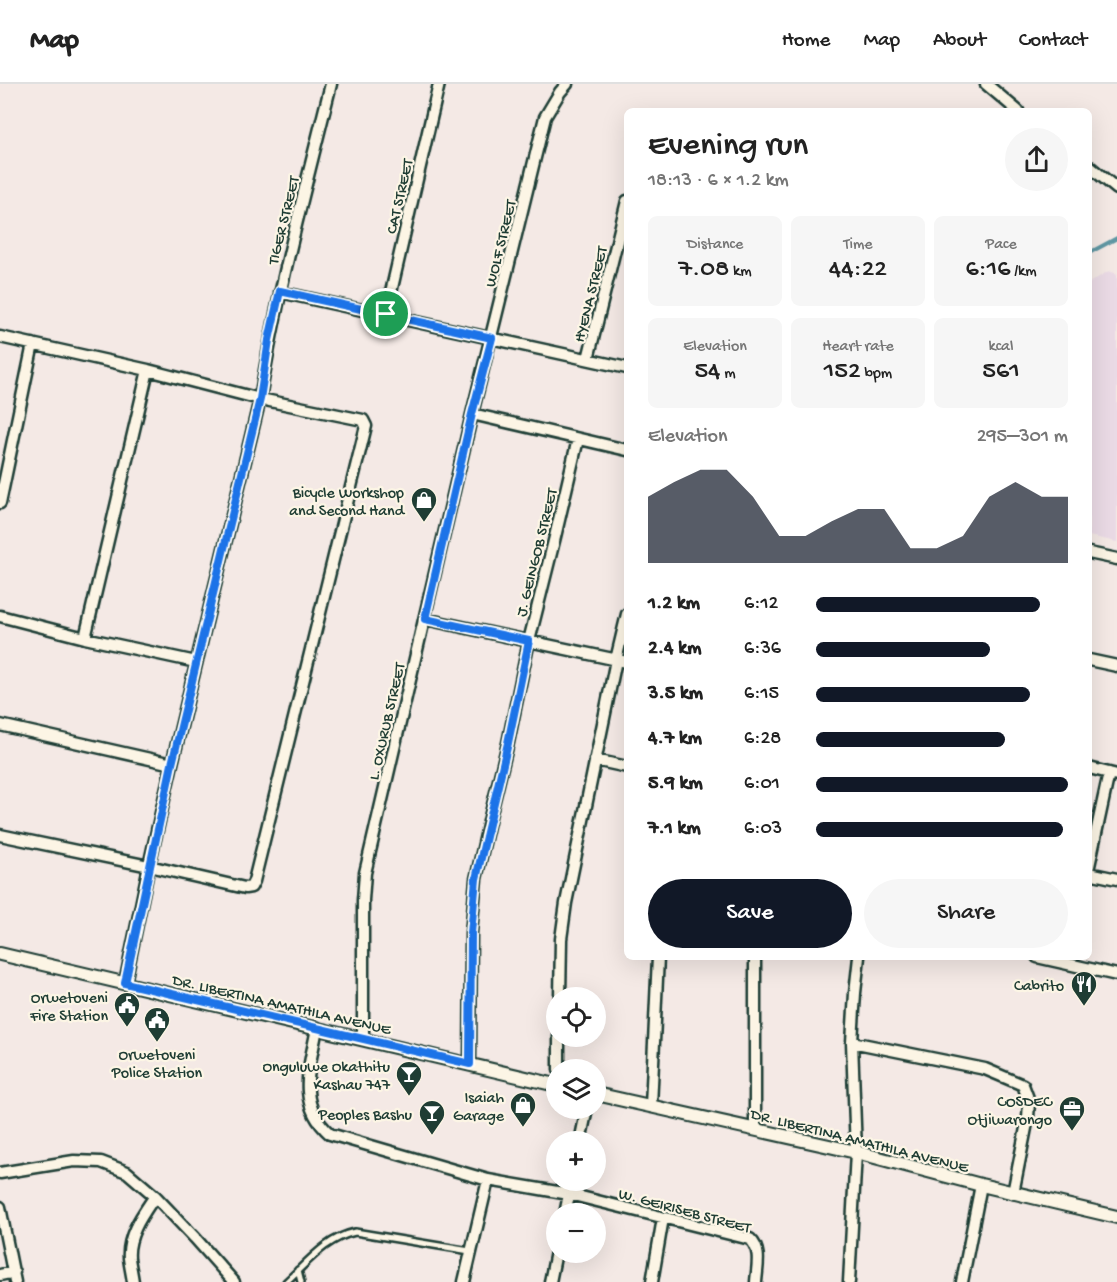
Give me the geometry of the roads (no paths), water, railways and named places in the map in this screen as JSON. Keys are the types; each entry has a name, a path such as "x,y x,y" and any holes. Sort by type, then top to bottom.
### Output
{"street":[{"name":"TIGER STREET","path":"125,983 172,764 260,399 269,340 280,291 331,84"},
{"name":"CAT STREET","path":"386,314 439,84"},
{"name":"WOLF STREET","path":"472,414 545,117 567,84"},
{"path":"986,84 1014,108"},
{"path":"1092,168 1117,189"},
{"path":"1108,181 1117,173"},
{"name":"HYENA STREET","path":"588,359 624,213"},
{"path":"280,291 624,367"},
{"path":"0,337 148,370 260,399 363,420 366,426 251,887 245,888 0,835"},
{"path":"0,503 33,344"},
{"path":"85,638 148,370"},
{"path":"472,414 624,449"},
{"name":"L. OXURUB STREET","path":"363,1038 365,873 472,414"},
{"name":"J. GEINGOB STREET","path":"470,1064 471,933 476,879 529,641 578,438"},
{"path":"1092,555 1117,559"},
{"path":"0,616 85,638 196,662"},
{"path":"425,619 621,661"},
{"path":"560,987 561,939 566,903 595,760 621,661 624,638"},
{"path":"1092,661 1117,666"},
{"path":"0,725 172,764"},
{"path":"595,760 624,766"},
{"path":"1092,769 1113,774 1092,854"},
{"path":"1092,874 1117,879"},
{"name":"DR. LIBERTINA AMATHILA AVENUE","path":"0,954 546,1083"},
{"path":"651,1106 658,960"},
{"path":"755,960 755,1129"},
{"path":"849,1282 856,1152 852,1042 859,960"},
{"path":"1068,960 1117,975"},
{"name":"W. GEIRISEB STREET","path":"317,1028 308,1083 308,1100 315,1116 330,1134 488,1180 569,1194 750,1239 755,1244 758,1254 756,1282"},
{"path":"852,1042 985,1069 1023,1085 1029,1101 1028,1118 1013,1193"},
{"name":"DR. LIBERTINA AMATHILA AVENUE","path":"606,1096 856,1152 1013,1193 1117,1217"},
{"path":"0,1173 74,1161 101,1162 127,1172 155,1196 234,1282"},
{"path":"464,1282 488,1180"},
{"path":"964,1282 981,1185"},
{"path":"567,1203 570,1191"},
{"path":"133,1282 129,1256 132,1239 139,1220 155,1196"},
{"path":"0,1207 14,1277 0,1275"},
{"path":"652,1282 663,1218"},
{"path":"550,1282 554,1263"}],"lane":[{"path":"286,1282 334,1239 355,1232 470,1251"},
{"path":"298,1270 301,1282"}],"waterway":[{"path":"1092,251 1117,238"}],"place":[{"name":"Bicycle Workshop and Second Hand","path":"424,523"},
{"name":"Cabrito","path":"1084,1007"},
{"name":"Orwetoveni Fire Station","path":"127,1028"},
{"name":"Orwetoveni Police Station","path":"157,1043"},
{"name":"Onguluwe Okathitu Kashau 747","path":"409,1097"},
{"name":"Isaiah Garage","path":"523,1128"},
{"name":"COSDEC Otjiwarongo","path":"1072,1132"},
{"name":"Peoples Bashu","path":"432,1136"}]}
